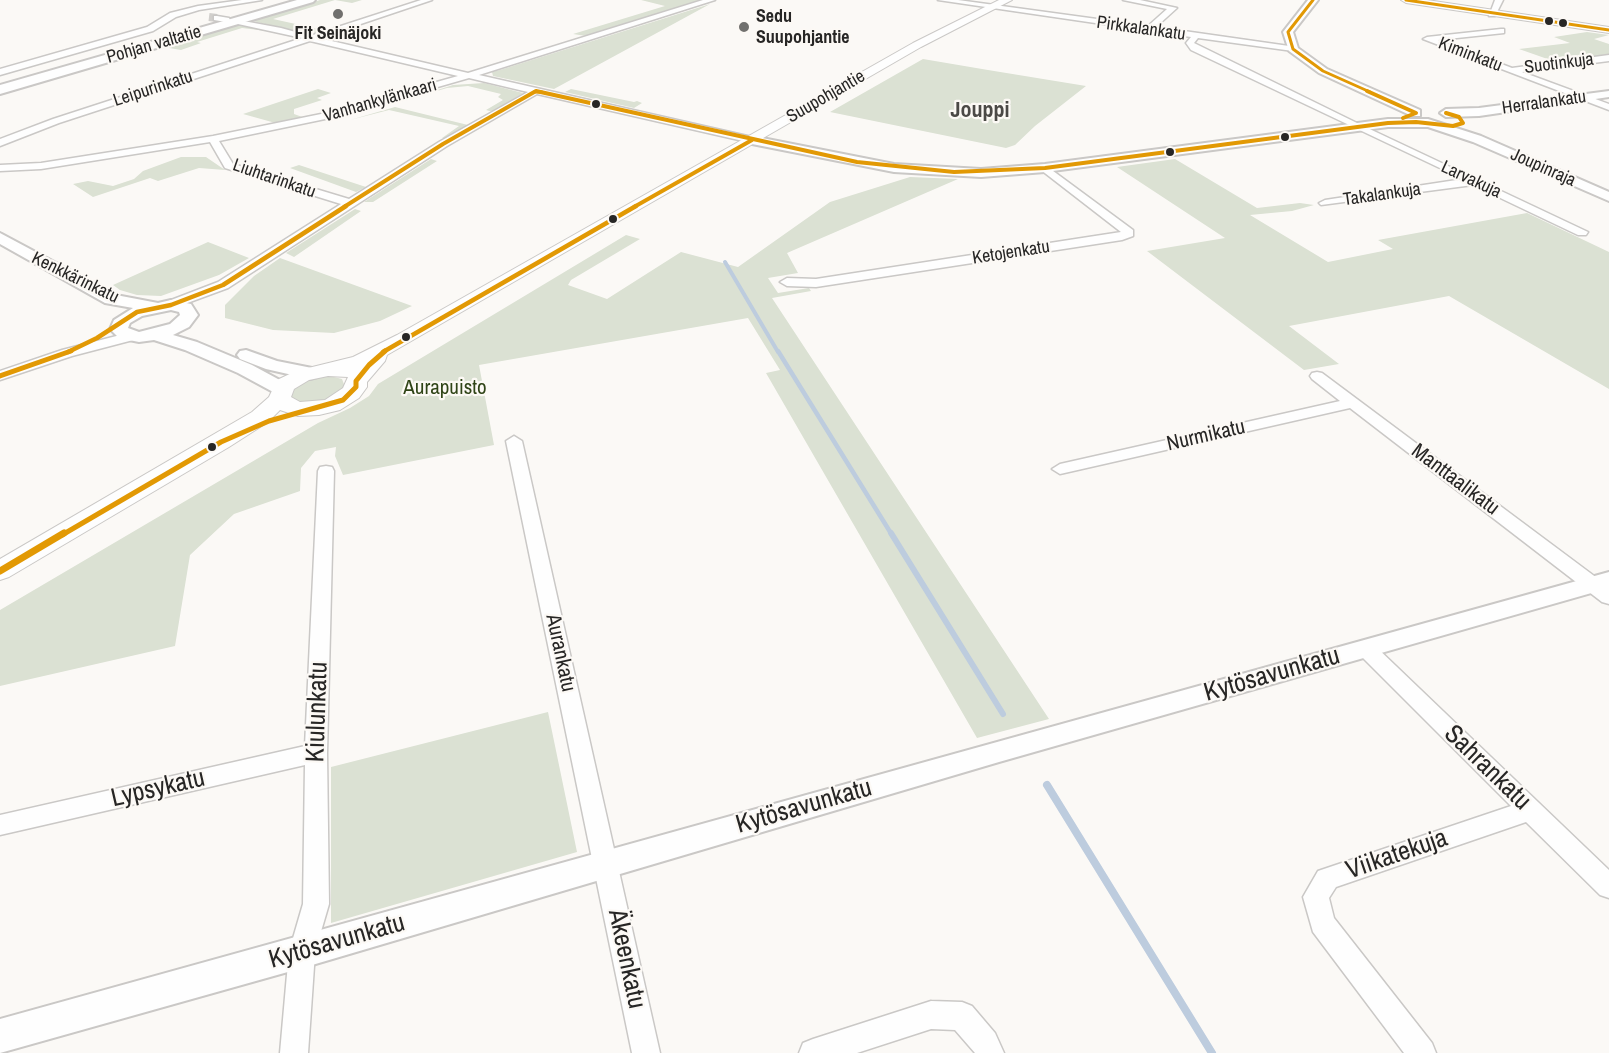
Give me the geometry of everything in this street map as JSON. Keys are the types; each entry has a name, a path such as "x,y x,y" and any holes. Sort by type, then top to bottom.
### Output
{"main road":[{"name":"Pohjan valtatie","path":"0,90 309,0"},
{"name":"Suupohjantie","path":"281,394 290,381 360,361 389,348 990,5 1007,0"},
{"path":"1408,0 1609,30"},
{"name":"Suupohjantie","path":"306,409 319,408 343,400 356,387 356,381 369,365 389,348"},
{"path":"319,371 347,372 356,381"},
{"path":"0,571 261,417 281,394 286,405 306,409"},
{"path":"221,442 269,421 306,409"}],"street":[{"path":"0,72 131,35 185,11 258,0"},
{"name":"Leipurinkatu","path":"0,143 38,127 428,0"},
{"name":"Vanhankylänkaari","path":"0,176 40,166 213,139 352,110 711,0"},
{"name":"Pirkkalankatu","path":"942,0 990,5 1293,50"},
{"path":"1127,0 1173,8 1148,30"},
{"path":"1313,0 1288,32 1293,50 1323,71 1431,114 1453,126 1463,123"},
{"path":"1493,13 1499,0"},
{"path":"185,11 226,20"},
{"path":"241,22 752,140"},
{"name":"Kiminkatu","path":"1501,31 1427,39 1609,107"},
{"name":"Larvakuja","path":"1196,36 1190,43 1194,48 1582,232"},
{"name":"Suotinkuja","path":"1509,70 1609,58"},
{"path":"0,376 67,353 125,327 137,312 163,306 223,285 443,144 536,91"},
{"name":"Herralankatu","path":"752,140 857,162 926,171 981,173 1045,168 1388,123 1431,114 1479,112 1609,94"},
{"name":"Herralankatu","path":"1463,123 1479,112"},
{"name":"Joupinraja","path":"1431,114 1463,123 1461,128 1477,139"},
{"name":"Joupinraja","path":"1431,114 1477,139 1609,197"},
{"name":"Liuhtarinkatu","path":"213,139 230,166 349,203"},
{"name":"Vanhankylänkaari","path":"0,168 40,166"},
{"name":"Ketojenkatu","path":"787,282 816,283 1122,236 1129,233 1045,168"},
{"name":"Takalankuja","path":"1324,203 1475,181"},
{"name":"Kenkkärinkatu","path":"0,238 111,299 185,308 186,319"},
{"name":"Kenkkärinkatu","path":"0,254 125,327"},
{"path":"155,335 186,319 223,285"},
{"path":"186,319 195,334 272,365 319,371"},
{"path":"125,327 192,346 245,369 281,394"},
{"name":"Manttaalikatu","path":"1317,376 1604,587"},
{"name":"Nurmikatu","path":"1060,468 1352,403"},
{"name":"Aurankatu","path":"514,441 606,864"},
{"name":"Kiulunkatu","path":"294,1053 302,952 316,904 316,753 326,471"},
{"name":"Kytösavunkatu","path":"0,1037 999,751 1366,649 1604,587"},
{"name":"Sahrankatu","path":"1366,649 1609,887"},
{"name":"Lypsykatu","path":"0,825 316,753"},
{"name":"Viikatekuja","path":"1422,1053 1322,923 1316,897 1327,879 1530,810"},
{"name":"Äkeenkatu","path":"606,864 646,1053"},
{"path":"813,1053 931,1015 962,1016 985,1043 990,1053"}],"green space":[{"path":"320,0 335,0 273,19 323,30 309,35 253,21"},
{"path":"335,0 362,0 352,3"},
{"path":"641,0 702,0 586,36 573,34 665,6"},
{"path":"710,4 554,89 493,76 492,72"},
{"path":"232,25 248,25 283,33 242,28 197,42 201,43 181,50 169,48 168,44"},
{"path":"1587,32 1609,35 1594,39 1609,44 1609,55 1556,62 1519,49 1570,43 1554,37"},
{"path":"923,59 1086,86 1035,126 1015,145 1006,148 830,112"},
{"path":"484,83 523,93 493,112 486,110 503,100 498,97 501,94 468,86 447,88 400,102 453,85"},
{"path":"318,89 331,93 317,98 322,100 294,109 294,114 305,118 279,124 243,114"},
{"path":"571,89 642,103 634,108 565,92"},
{"path":"395,107 468,125 442,138 459,126 389,110 350,120"},
{"path":"181,157 206,157 225,170 199,168 158,181 150,178 93,197 73,184 88,181 113,186 134,179 143,171"},
{"path":"431,159 437,161 373,202 364,202"},
{"path":"1175,159 1257,208 1300,203 1314,205 1292,211 1250,215 1328,262 1393,249 1378,240 1527,213 1609,252 1609,389 1449,296 1289,326 1339,364 1304,370 1147,251 1225,238 1117,167"},
{"path":"299,165 366,187 356,192 290,168"},
{"name":"Aurapuisto","path":"910,177 958,179 787,253 798,273 768,278 778,293 809,288 811,291 772,298 1049,719 977,738 766,373 780,370 748,318 479,365 494,445 343,475 335,456 336,447 315,451 301,468 300,491 234,514 190,555 175,646 0,686 0,610 318,423 350,408 369,396 378,384 626,235 640,239 571,280 568,285 607,299 681,252 738,267 830,202"},
{"path":"355,209 361,211 294,257 286,253"},
{"path":"208,242 249,258 219,275 161,296 137,295 120,290 113,285"},
{"path":"280,258 412,306 380,321 334,333 273,330 225,318 225,305 254,276"},
{"path":"330,376 342,379 345,387 328,400 301,403 291,397 293,388 306,380"},
{"path":"548,712 577,852 331,923 331,767"}],"waterway":[{"path":"725,262 778,352"},
{"path":"778,351 892,535"},
{"path":"891,533 1003,714"},
{"path":"1047,785 1212,1053"}],"tunnel":[{"path":"209,17 217,18"}],"transit line":[{"path":"1313,0 1288,32 1293,49 1323,71 1416,113 1403,118"},
{"path":"1406,0 1609,30"},
{"path":"0,376 67,353 97,338 137,312 171,305 223,285 443,144 536,91 857,162 954,172 1045,168 1388,123 1416,122 1453,126 1463,123 1459,117 1446,113"},
{"path":"0,571 221,442 269,421 343,400 356,387 356,381 369,365 389,347 752,140"}],"place":[{"name":"Fit Seinäjoki","path":"338,14"},
{"name":"Sedu Suupohjantie","path":"744,27"}],"district":[{"name":"Jouppi","path":"980,111"}]}
